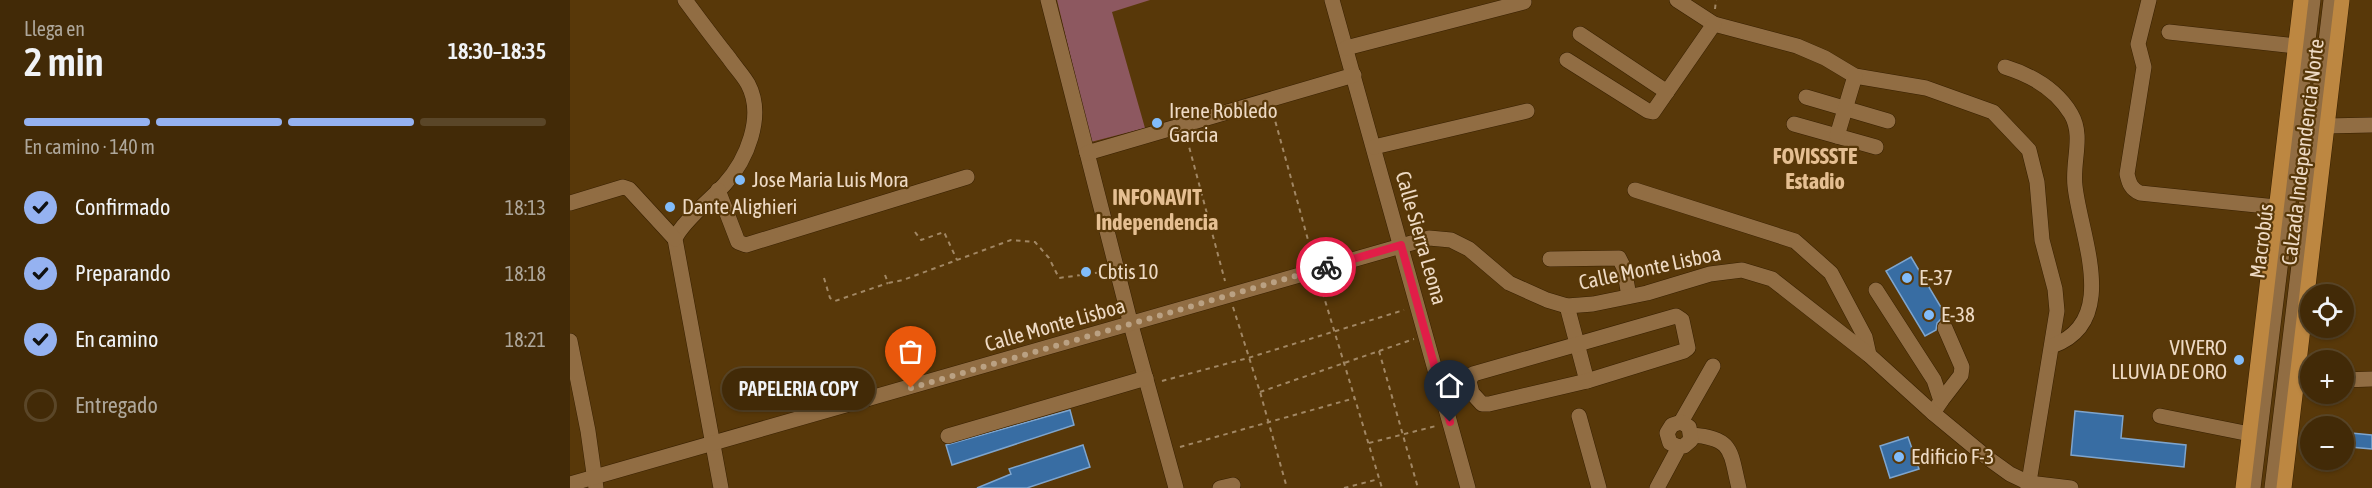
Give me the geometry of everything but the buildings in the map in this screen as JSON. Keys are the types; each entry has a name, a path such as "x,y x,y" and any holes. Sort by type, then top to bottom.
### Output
{"main road":[{"name":"Calzada Independencia Norte","path":"2243,488 2301,0"},
{"name":"Calzada Independencia Norte","path":"2307,350 2326,126 2342,0"},
{"name":"Calzada Independencia Norte","path":"2284,488 2300,402"}],"street":[{"path":"675,239 688,219 728,180 745,151 754,127 754,104 748,84 685,0"},
{"path":"1048,0 1131,325 1176,488"},
{"name":"Calle Sierra Leona","path":"1332,0 1468,488"},
{"path":"1677,0 1714,24 1797,46 1855,76 1926,88 1993,112 2029,150 2037,182 2042,240 2055,289 2057,311 2028,485"},
{"path":"2149,0 2138,44 2144,67 2127,174 2129,183 2140,192 2276,207"},
{"name":"Macrobús","path":"2253,488 2313,0"},
{"name":"Macrobús","path":"2272,488 2331,0"},
{"path":"1346,48 1524,2"},
{"path":"1567,60 1653,112 1714,24"},
{"path":"2169,32 2296,46"},
{"path":"1580,34 1667,92"},
{"path":"2005,67 2032,77 2055,94 2070,113 2077,133 2074,185 2089,252 2092,293 2087,312 2077,329 2062,342 2052,346"},
{"path":"1087,153 1354,75"},
{"path":"1837,136 1855,76"},
{"path":"1806,97 1888,121"},
{"path":"1374,147 1527,111"},
{"path":"1794,124 1876,147"},
{"path":"2326,126 2372,125"},
{"path":"718,190 738,242 746,245 967,177"},
{"path":"570,203 623,187 629,189 675,239 721,488"},
{"path":"1635,190 1795,241 1831,273 1865,337 1869,355"},
{"name":"Calle Monte Lisboa","path":"570,484 595,483 712,444 1429,238 1451,240 1469,249 1509,283 1567,306 1593,304 1629,296 1710,274 1742,270 1772,279 1937,407 1984,456 2028,485 2071,488"},
{"path":"1550,259 1619,258 1624,268 1629,296"},
{"path":"1876,290 1934,380 1937,407"},
{"path":"1567,306 1587,381"},
{"path":"1676,316 1682,320 1689,344 1684,351 1587,381 1489,404 1482,404 1477,400 1472,393 1469,381 1473,374 1676,316"},
{"path":"1937,407 1961,375 1962,367 1945,328"},
{"path":"570,341 588,431 595,483"},
{"path":"1682,422 1689,427 1692,435 1688,444 1679,447 1670,443 1667,433 1672,425 1682,422 1713,366"},
{"path":"2354,380 2372,379"},
{"path":"948,436 1147,381"},
{"path":"1579,416 1599,488"},
{"path":"2160,416 2250,434"},
{"path":"1692,435 1713,436 1728,448 1739,488"},
{"path":"1657,488 1679,447"}],"path":[{"path":"1270,100 1316,270 1382,488"},
{"path":"915,232 921,240 944,232 957,260"},
{"path":"824,278 830,298 835,301 1011,240 1035,243 1049,258 1059,278 1117,270"},
{"path":"885,275 888,283"},
{"path":"1147,381 1248,358 1418,306"},
{"path":"1260,392 1426,335"},
{"path":"1379,351 1418,488"},
{"path":"1166,451 1355,398"},
{"path":"1369,443 1450,422"},
{"path":"1344,488 1380,479"}],"shaded area":[{"path":"1057,0 1150,0 1112,12 1145,128 1091,142"}],"way so far":[{"path":"911,388 1210,303 1326,267"}],"place":[{"name":"Irene Robledo Garcia","path":"1157,123"},
{"name":"Jose Maria Luis Mora","path":"740,180"},
{"name":"Dante Alighieri","path":"670,207"},
{"name":"Cbtis 10","path":"1086,272"},
{"name":"E-37","path":"1907,278"},
{"name":"E-38","path":"1929,315"},
{"name":"VIVERO LLUVIA DE ORO","path":"2239,360"},
{"name":"PAPELERIA COPY","path":"911,388"},
{"name":"Edificio F-3","path":"1899,457"}],"district":[{"name":"FOVISSSTE Estadio","path":"1815,168"},
{"name":"INFONAVIT Independencia","path":"1157,210"}],"route":[{"path":"1326,267 1401,245 1450,422"}]}
